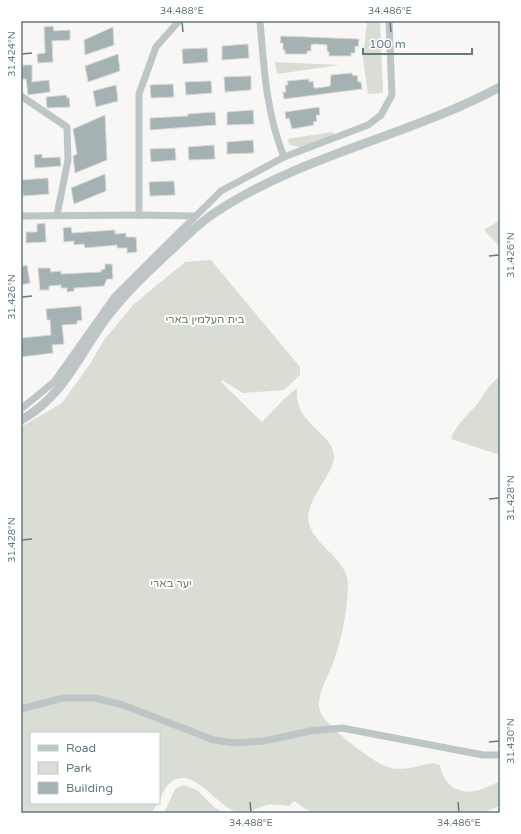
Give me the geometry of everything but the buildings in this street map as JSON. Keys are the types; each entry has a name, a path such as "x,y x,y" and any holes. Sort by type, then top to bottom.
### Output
{"street":[{"path":"139,214 139,94 156,47 179,21"},
{"path":"260,21 267,101 275,134 284,157"},
{"path":"21,399 24,408 54,382 115,296 194,216 221,191 284,157 368,125 381,115 392,95 389,21"},
{"path":"21,420 38,409 64,384 102,325 130,290 171,250 215,212 256,189 309,164 398,132 453,110 500,87"},
{"path":"21,96 67,128 68,160 57,215"},
{"path":"21,216 139,214 194,216"},
{"path":"21,709 63,698 95,698 123,705 214,740 235,743 264,741 310,731 342,728 366,731 483,755 500,755"}],"green space":[{"path":"367,21 380,21 383,93 368,94 363,58"},
{"path":"275,62 340,65 277,74"},
{"path":"332,132 336,137 303,148 290,145 287,139"},
{"path":"500,220 500,247 484,230"},
{"name":"יער בארי","path":"211,260 300,367 300,375 284,390 243,393 222,380 221,382 262,422 297,388 297,401 301,411 307,420 328,441 332,448 334,457 333,464 314,497 308,515 309,524 318,540 344,569 348,587 344,625 334,661 322,687 319,698 319,707 322,715 345,739 384,766 401,769 433,763 440,765 448,783 459,790 465,791 479,790 500,781 500,806 481,813 314,813 294,801 289,806 276,804 241,813 232,810 223,804 196,782 187,779 177,779 168,785 160,800 160,732 30,732 30,804 157,804 151,813 21,813 21,427 62,403 90,364 104,340 133,305 185,262"},
{"path":"500,376 500,455 451,439 459,424 479,402 490,385"},
{"path":"183,785 197,790 215,808 225,813 164,813 175,789"}],"park label":[{"name":"בית העלמין בארי","path":"205,319"}]}
